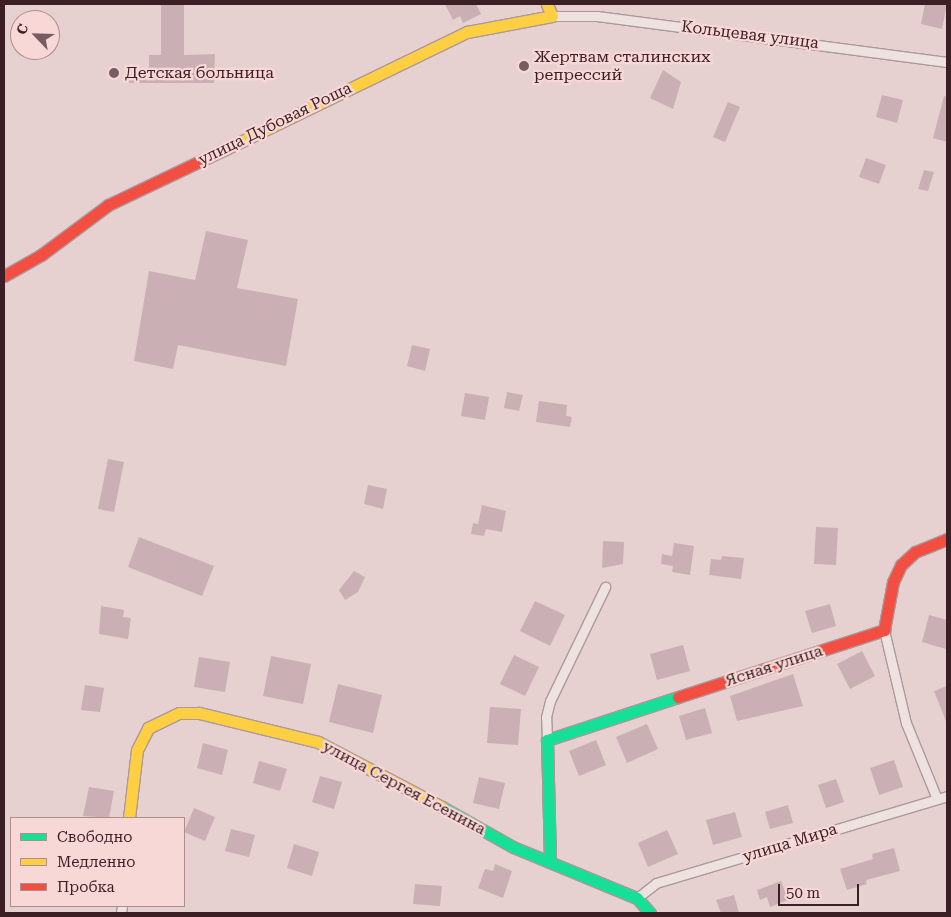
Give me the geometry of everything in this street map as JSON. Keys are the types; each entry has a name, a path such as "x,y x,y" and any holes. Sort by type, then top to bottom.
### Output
{"street":[{"path":"546,4 552,16"},
{"name":"Кольцевая улица","path":"552,16 597,16 947,62"},
{"name":"улица Дубовая Роща","path":"4,276 41,255 108,205 427,50 467,32 552,16"},
{"path":"937,799 906,723 884,630 893,582 901,565 914,552 947,538"},
{"path":"550,861 546,717 550,700 605,587"},
{"name":"Ясная улица","path":"547,740 884,630"},
{"name":"улица Сергея Есенина","path":"129,817 137,750 148,728 179,713 199,713 318,742 407,787 513,847 637,898 650,913"},
{"name":"улица Мира","path":"637,898 656,883 947,796"}],"building":[{"name":"Детская больница","path":"161,4 184,4 184,55 215,54 214,83 129,83 129,68 149,70 149,55 161,55"},
{"path":"445,4 476,4 481,14 463,23 460,16 453,20"},
{"path":"925,4 947,4 942,29 921,24"},
{"path":"663,70 681,82 673,109 650,98"},
{"path":"882,95 903,100 897,123 876,117"},
{"path":"944,96 947,97 947,142 933,138"},
{"path":"728,102 740,107 725,142 713,137"},
{"path":"866,158 886,165 879,184 859,177"},
{"path":"924,170 934,172 928,191 918,189"},
{"path":"206,231 248,240 237,288 298,299 286,366 178,345 173,369 134,361 149,271 195,280"},
{"path":"412,345 430,349 425,371 407,366"},
{"path":"507,392 523,395 519,411 504,408"},
{"path":"465,393 489,397 485,420 461,416"},
{"path":"539,401 567,405 566,416 572,417 570,427 536,422"},
{"path":"108,459 124,462 114,512 98,509"},
{"path":"368,485 387,489 383,509 364,504"},
{"path":"482,505 506,511 502,532 486,529 484,536 471,534 473,523 478,524"},
{"path":"816,527 838,528 836,565 814,564"},
{"path":"139,537 214,566 202,596 128,567"},
{"path":"603,541 624,542 623,564 602,568"},
{"path":"674,543 694,546 690,575 672,572 673,566 661,564 662,554 672,556"},
{"path":"722,556 744,558 741,579 709,575 711,559 721,560"},
{"path":"354,571 365,577 358,592 345,600 339,590"},
{"path":"535,601 565,615 550,646 520,631"},
{"path":"830,604 836,626 812,633 805,611"},
{"path":"101,606 124,610 123,617 131,618 128,639 99,634"},
{"path":"929,615 947,620 946,649 922,642"},
{"path":"683,645 690,671 657,680 650,654"},
{"path":"862,651 875,676 850,689 837,664"},
{"path":"514,655 539,667 525,696 500,684"},
{"path":"271,656 311,664 303,704 263,696"},
{"path":"199,657 230,662 225,692 194,687"},
{"path":"793,674 803,706 737,721 730,696"},
{"path":"338,684 382,695 373,733 329,722"},
{"path":"85,685 104,688 100,712 81,710"},
{"path":"947,686 947,724 934,691"},
{"path":"490,707 521,709 518,745 487,743"},
{"path":"705,708 712,733 686,740 679,716"},
{"path":"647,724 658,749 627,763 616,737"},
{"path":"596,740 606,765 579,776 569,751"},
{"path":"203,743 228,750 222,775 197,768"},
{"path":"894,760 903,787 879,795 870,768"},
{"path":"259,761 287,769 280,791 253,783"},
{"path":"320,776 342,782 334,809 312,802"},
{"path":"479,777 505,783 499,809 473,803"},
{"path":"836,779 844,802 826,808 818,785"},
{"path":"89,787 114,791 109,817 83,816"},
{"path":"788,805 793,823 770,829 765,812"},
{"path":"194,808 215,817 205,841 185,832"},
{"path":"735,812 742,837 713,845 706,820"},
{"path":"231,829 255,835 249,857 225,851"},
{"path":"667,830 678,854 648,867 638,843"},
{"path":"294,844 319,852 312,876 287,868"},
{"path":"894,848 900,871 866,880 867,884 847,890 840,869 873,859 872,854"},
{"path":"495,864 512,871 503,898 478,888 485,869 493,871"},
{"path":"781,881 788,900 770,907 767,897 760,900 757,890"},
{"path":"415,884 442,886 440,906 413,904"},
{"path":"734,895 739,913 721,913 716,900"}],"traffic: fast":[{"path":"550,861 547,740 678,697"},
{"path":"442,807 513,847 637,898 650,913"}],"traffic: slow":[{"path":"236,144 467,32 552,16 547,4"},
{"path":"129,817 137,750 148,728 179,713 199,713 318,742 442,807"}],"traffic: jam":[{"path":"4,276 41,255 108,205 236,144"},
{"path":"678,697 884,630 893,582 901,565 915,552 947,539"}],"place":[{"name":"Жертвам сталинских репрессий","path":"524,66"},
{"name":"Детская больница","path":"114,73"}]}
